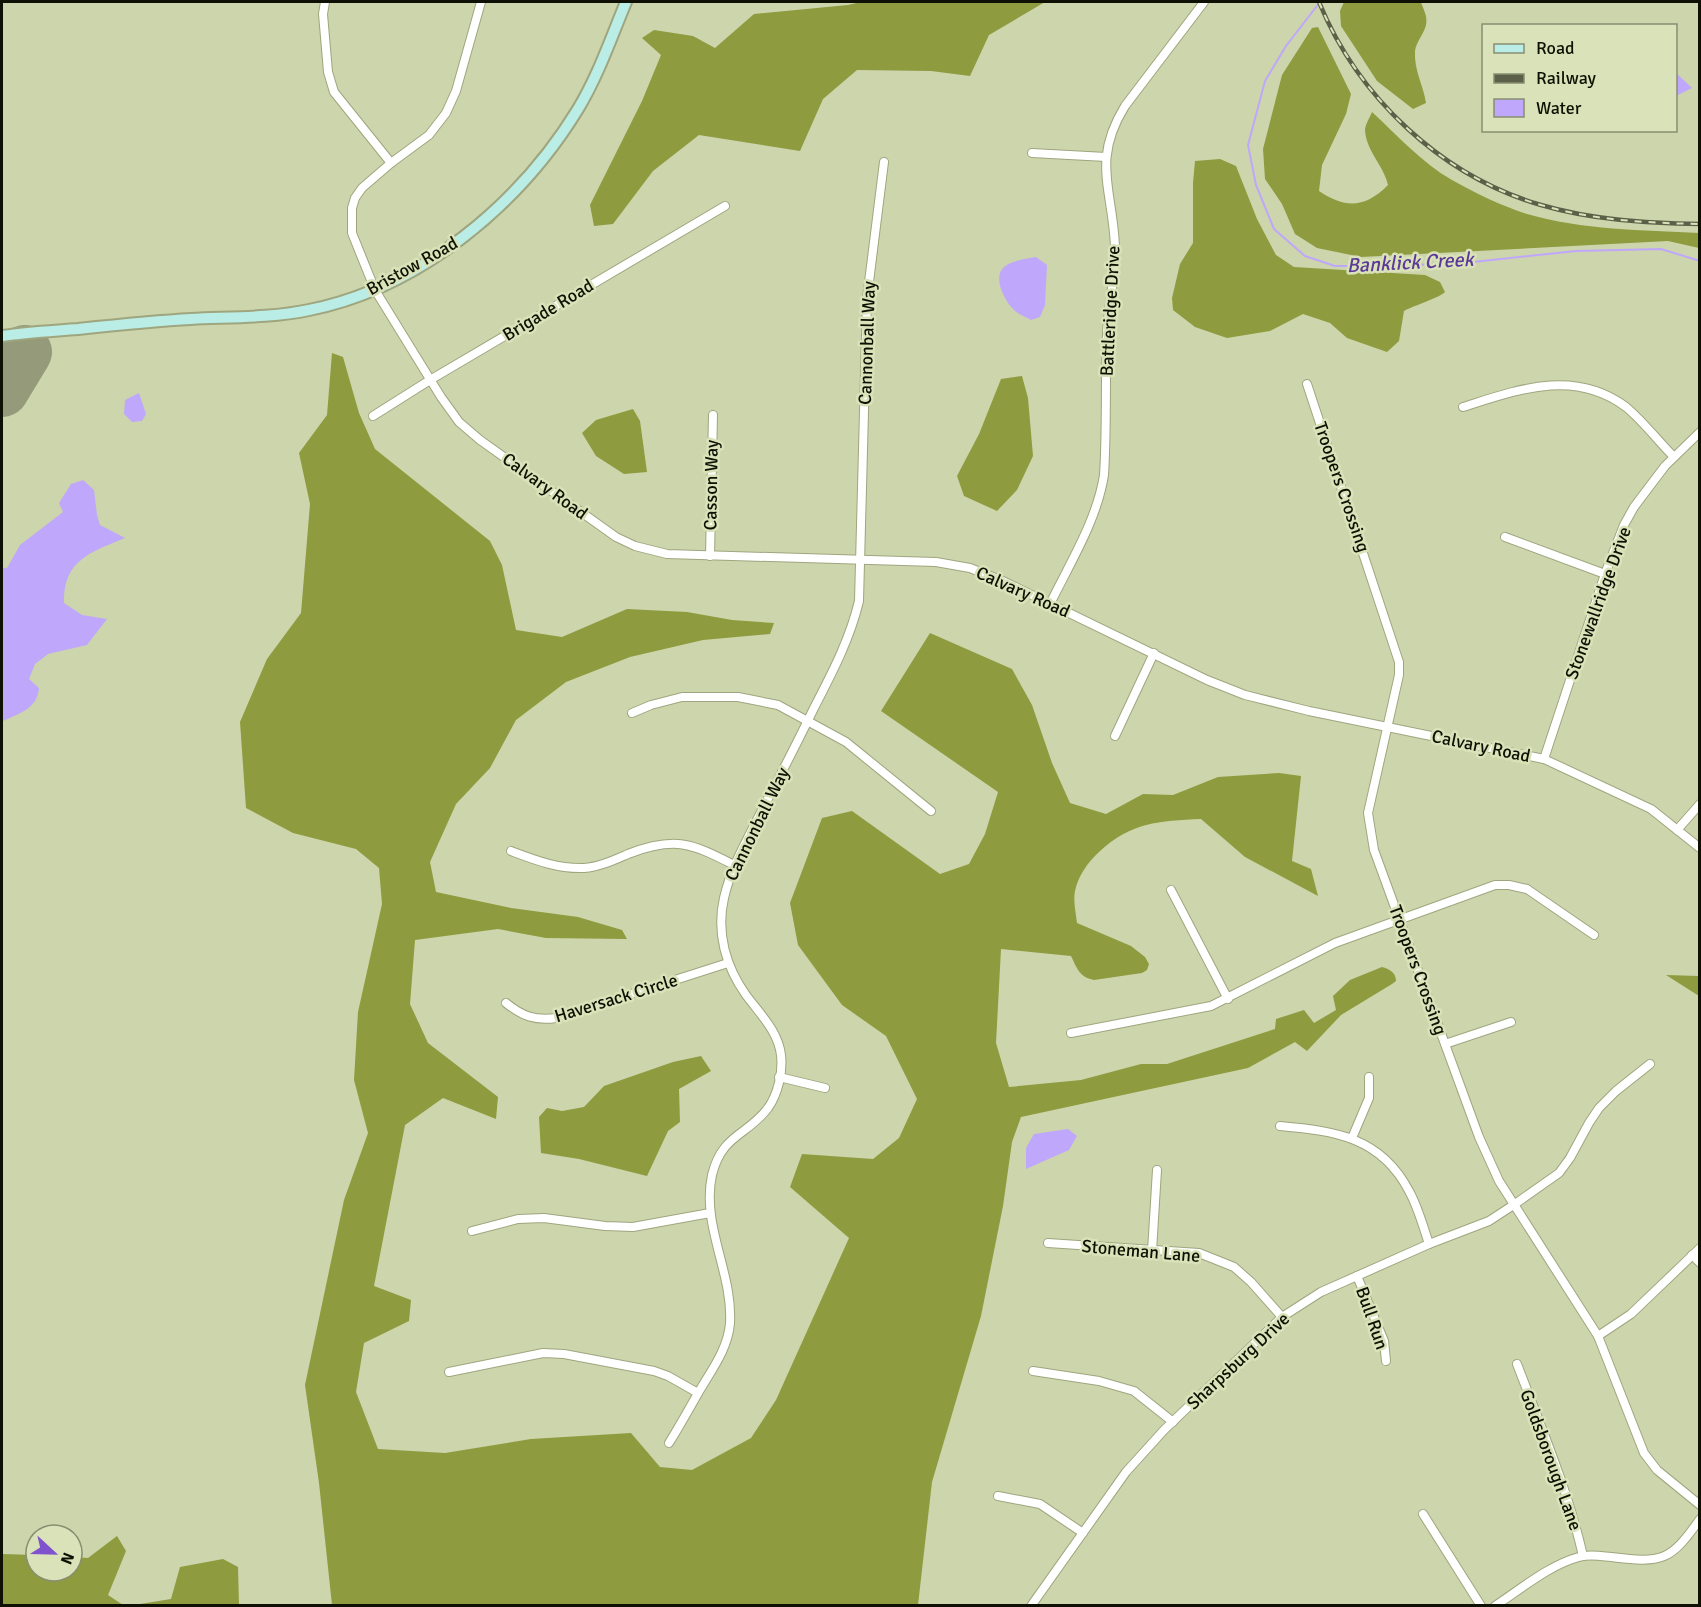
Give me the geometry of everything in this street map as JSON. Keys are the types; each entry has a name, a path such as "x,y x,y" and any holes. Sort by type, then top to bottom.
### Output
{"main road":[{"name":"Bristow Road","path":"2,336 179,320 290,314 311,310 375,290 464,238 520,188 546,158 579,108 626,2"}],"street":[{"path":"325,2 323,14 328,72 334,92 391,164"},
{"name":"Calvary Road","path":"481,2 456,91 446,113 429,135 362,188 355,198 351,220 352,233 375,290 430,380 459,422 616,537 652,552 955,564 1003,581 1245,695 1309,711 1544,759 1651,808 1700,848"},
{"name":"Battleridge Drive","path":"1050,604 1084,535 1101,494 1104,475 1107,333 1115,247 1106,157 1108,141 1114,124 1125,106 1204,2"},
{"path":"1032,153 1106,157"},
{"name":"Cannonball Way","path":"669,1443 718,1360 726,1342 730,1324 729,1302 710,1213 712,1177 723,1149 731,1139 767,1108 776,1093 782,1068 778,1041 770,1026 734,977 728,963 722,941 722,910 734,865 853,627 859,601 867,298 884,162"},
{"name":"Brigade Road","path":"373,416 725,206"},
{"name":"Troopers Crossing","path":"1307,384 1399,662 1399,675 1368,813 1374,850 1479,1137 1499,1181 1598,1336 1644,1453 1657,1470 1700,1505"},
{"path":"1463,407 1521,388 1569,385 1609,397 1627,408 1674,457"},
{"name":"Casson Way","path":"710,556 713,414"},
{"name":"Stonewallridge Drive","path":"1544,759 1605,574 1624,525 1634,507 1674,457 1700,432"},
{"path":"1504,537 1605,574"},
{"path":"1115,736 1154,653"},
{"path":"632,713 651,705 682,697 738,697 778,705 846,742 931,811"},
{"path":"1677,830 1700,804"},
{"path":"511,852 555,866 584,868 596,866 648,847 673,843 702,849 734,865"},
{"path":"1071,1033 1211,1006 1335,943 1495,885 1527,889 1594,935"},
{"path":"1171,890 1228,999"},
{"name":"Haversack Circle","path":"506,1003 521,1015 529,1018 542,1020 556,1018 728,963"},
{"path":"1445,1044 1511,1022"},
{"name":"Sharpsburg Drive","path":"1031,1605 1126,1472 1173,1422 1282,1317 1321,1292 1429,1244 1489,1221 1515,1204 1559,1173 1599,1108 1616,1091 1650,1065"},
{"path":"780,1077 825,1088"},
{"path":"1352,1138 1369,1098 1369,1077"},
{"path":"1280,1126 1324,1130 1352,1138 1387,1160 1410,1193 1429,1244"},
{"path":"1152,1251 1157,1170"},
{"path":"472,1231 518,1219 544,1218 605,1226 633,1227 710,1213"},
{"name":"Stoneman Lane","path":"1048,1243 1199,1253 1233,1267 1251,1282 1282,1317"},
{"path":"1598,1336 1631,1314 1700,1248"},
{"path":"1692,1255 1700,1263"},
{"name":"Bull Run","path":"1357,1276 1384,1341 1386,1361"},
{"path":"449,1372 528,1355 564,1354 654,1371 668,1376 698,1394"},
{"name":"Goldsborough Lane","path":"1517,1364 1561,1479 1583,1556"},
{"path":"1033,1371 1099,1381 1134,1391 1173,1422"},
{"path":"998,1496 1040,1504 1083,1533"},
{"path":"1422,1514 1481,1605"},
{"path":"1495,1605 1548,1571 1583,1556 1595,1555 1637,1560 1660,1559 1683,1543 1700,1519"}],"green space":[{"path":"861,2 1045,2 989,35 970,76 931,71 857,70 823,99 800,151 699,135 653,171 613,224 594,226 590,205 642,101 661,55 642,38 654,30 693,36 715,48 754,14"},
{"path":"1344,2 1421,2 1426,22 1415,51 1415,58 1426,103 1413,109 1377,81 1341,26 1340,11"},
{"path":"1318,27 1351,94 1346,114 1322,165 1319,191 1329,197 1347,203 1363,202 1380,193 1388,185 1366,138 1365,128 1372,112 1410,148 1441,173 1498,203 1527,214 1569,223 1699,233 1699,248 1668,241 1361,257 1317,248 1295,234 1282,204 1265,179 1263,149 1282,75 1312,28"},
{"path":"1220,159 1236,166 1257,219 1276,255 1294,267 1425,275 1440,282 1445,292 1404,311 1399,341 1387,352 1347,338 1330,323 1303,314 1270,331 1227,338 1195,327 1173,310 1172,298 1180,264 1193,243 1195,161"},
{"path":"332,353 343,357 359,413 375,449 490,541 502,565 516,630 562,637 627,609 687,612 732,620 774,623 770,634 703,640 630,657 566,682 516,720 490,768 456,804 430,862 436,892 511,908 578,917 622,930 627,939 546,938 498,929 415,940 410,1004 428,1043 498,1097 496,1119 443,1098 405,1125 374,1286 411,1300 409,1321 364,1343 356,1392 378,1449 445,1453 531,1439 631,1433 660,1467 692,1470 751,1438 776,1400 849,1238 790,1187 802,1154 873,1159 899,1138 917,1099 886,1036 842,1005 798,945 790,903 822,818 852,811 940,874 969,864 985,834 998,792 881,711 930,633 1012,669 1032,705 1052,763 1070,803 1106,814 1143,794 1173,795 1218,777 1279,773 1301,776 1292,861 1311,869 1318,896 1245,857 1201,819 1159,822 1123,834 1099,852 1081,875 1074,895 1077,923 1131,946 1145,957 1149,964 1147,970 1142,973 1094,980 1082,974 1071,956 1001,949 996,1043 1009,1087 1081,1080 1141,1064 1167,1064 1275,1029 1276,1019 1304,1010 1314,1023 1336,1010 1333,996 1350,980 1382,967 1395,975 1396,981 1341,1015 1307,1051 1295,1042 1248,1068 1021,1117 1012,1142 1003,1206 981,1316 932,1482 918,1605 332,1605 319,1483 305,1385 344,1200 368,1133 354,1080 358,1012 382,904 379,868 356,849 293,833 246,808 240,722 267,659 301,613 310,504 299,453 327,415"},
{"path":"1022,376 1028,398 1033,456 1017,490 997,511 964,496 957,476 979,434 1001,379"},
{"path":"633,409 640,421 647,472 624,474 596,456 582,433 596,420"},
{"path":"1666,975 1699,976 1699,996"},
{"path":"701,1056 711,1071 679,1089 680,1122 668,1131 647,1176 579,1159 541,1153 539,1117 547,1108 562,1111 584,1107 604,1086 673,1062"},
{"path":"117,1536 126,1551 108,1595 123,1605 2,1605 2,1554 24,1555 24,1583 84,1583 84,1558 88,1558"},
{"path":"223,1559 238,1567 239,1605 134,1605 171,1599 180,1567"}],"water":[{"path":"1677,74 1692,88 1677,96"},
{"path":"1036,257 1047,265 1045,305 1040,317 1031,320 1010,306 1001,289 999,277 1004,267 1019,260"},
{"path":"139,393 146,414 142,421 132,422 124,414 125,400"},
{"path":"83,480 94,490 100,525 125,538 90,553 74,567 68,577 64,603 82,615 107,619 87,645 48,654 35,664 29,679 39,688 35,701 27,709 3,721 2,724 2,568 7,568 20,545 63,512 59,503 71,484"},
{"path":"1068,1129 1077,1136 1069,1150 1026,1169 1026,1148 1034,1134"}],"waterway":[{"name":"Banklick Creek","path":"1320,2 1286,46 1265,81 1248,145 1256,185 1274,229 1305,256 1335,266 1397,266 1473,262 1576,251 1661,249 1700,261"}],"runway":[{"path":"2,390 25,352"}],"railway":[{"path":"1319,2 1356,70 1380,100 1407,128 1437,153 1470,174 1504,192 1560,210 1619,220 1700,224"}]}
